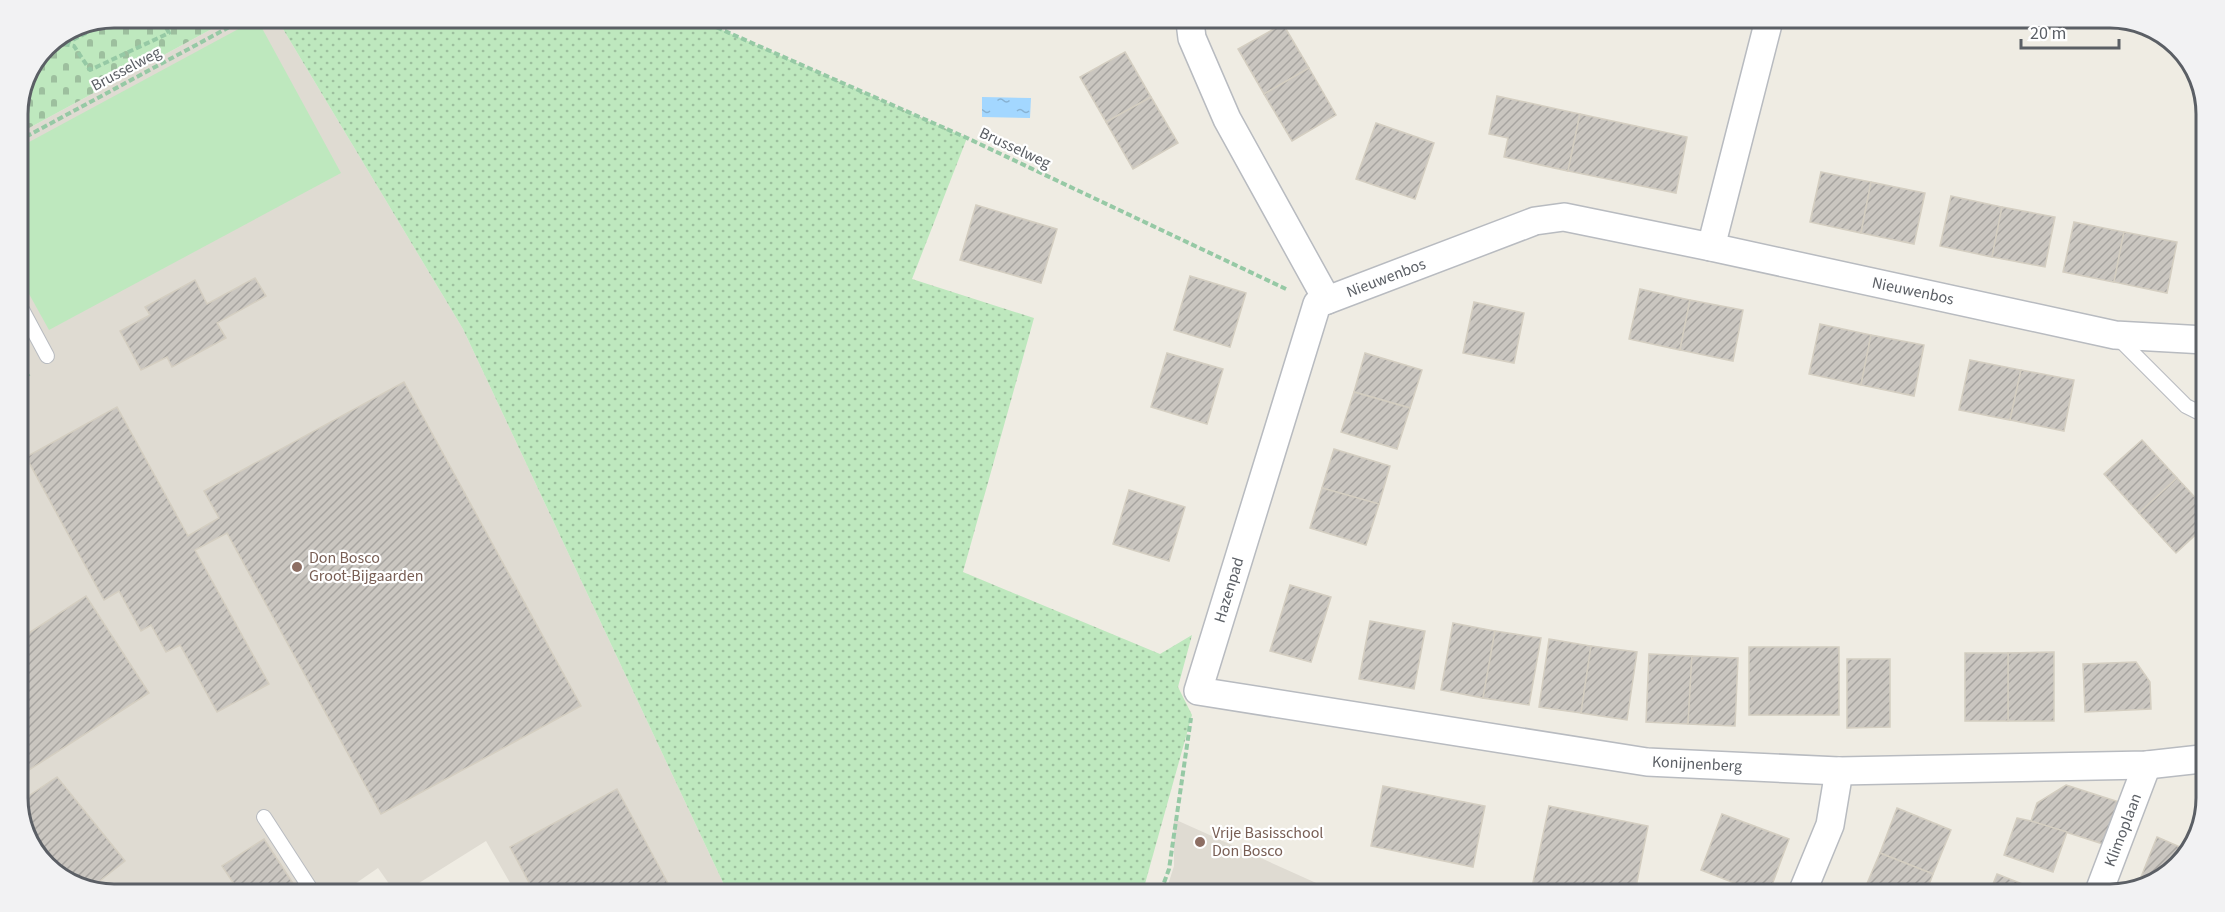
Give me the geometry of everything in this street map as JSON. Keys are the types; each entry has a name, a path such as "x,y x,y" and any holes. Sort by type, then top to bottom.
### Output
{"street":[{"name":"Nieuwenbos","path":"1191,28 1192,38 1227,119 1322,302 1535,221 1564,217 2115,335 2196,340"},
{"path":"1710,247 1767,28"},
{"name":"Hazenpad","path":"1198,692 1322,302"},
{"name":"Konijnenberg","path":"1198,692 1647,762 1839,771 2147,765 2196,759"},
{"name":"Klimoplaan","path":"2102,884 2147,765"},
{"path":"1806,884 1830,825 1839,771"}],"lane":[{"path":"29,323 47,357"},
{"path":"2115,335 2186,406 2196,411"},
{"path":"264,817 307,884"}],"path":[{"path":"65,44 74,46 90,70 169,33 166,28"},
{"name":"Brusselweg","path":"29,135 227,28"},
{"name":"Brusselweg","path":"718,28 967,138 1322,302"},
{"path":"67,43 83,34"},
{"path":"1164,884 1169,869 1191,715 1198,692"}],"shaded area":[{"name":"Don Bosco Groot-Bijgaarden","path":"214,28 282,28 463,329 724,884 511,884 486,841 417,884 389,884 378,868 355,884 114,884 97,882 71,872 46,850 35,831 29,804 29,128"},
{"name":"Vrije Basisschool Don Bosco","path":"1174,819 1318,884 1168,884 1174,866"}],"green space":[{"path":"114,28 214,28 29,128 31,92 35,81 43,66 66,43 97,30"},
{"path":"240,28 262,28 341,173 49,330 29,294 29,142"},
{"path":"282,28 718,28 967,138 912,279 1034,318 963,572 1160,654 1192,635 1178,687 1192,715 1145,884 724,884 463,329"}],"water":[{"path":"982,97 1031,98 1030,118 982,117"}],"building":[{"path":"1276,28 1285,28 1309,68 1264,94 1238,49"},
{"path":"1125,52 1151,97 1106,122 1080,77"},
{"path":"1309,68 1336,115 1292,141 1264,94"},
{"path":"1497,96 1580,114 1568,171 1504,157 1508,138 1489,134"},
{"path":"1151,97 1178,143 1133,169 1106,122"},
{"path":"1580,114 1687,137 1676,193 1568,171"},
{"path":"1376,123 1434,143 1415,199 1356,179"},
{"path":"1821,172 1871,182 1861,233 1810,222"},
{"path":"1871,182 1925,193 1914,244 1861,233"},
{"path":"1951,196 2002,207 1992,257 1940,246"},
{"path":"976,205 1057,229 1041,283 960,260"},
{"path":"2002,207 2055,217 2045,267 1992,257"},
{"path":"2074,222 2124,232 2114,282 2063,272"},
{"path":"2124,232 2177,242 2167,293 2114,282"},
{"path":"1190,276 1246,293 1230,347 1174,330"},
{"path":"255,278 266,296 217,323 226,338 172,367 167,357 141,370 120,331 150,315 145,307 195,280 207,304"},
{"path":"1640,289 1690,300 1680,350 1629,339"},
{"path":"1690,300 1743,310 1733,361 1680,350"},
{"path":"1474,302 1524,313 1514,363 1463,353"},
{"path":"1820,324 1871,335 1861,385 1809,374"},
{"path":"1871,335 1924,345 1914,396 1861,385"},
{"path":"1167,353 1223,369 1207,424 1151,407"},
{"path":"1365,353 1422,370 1410,408 1354,392"},
{"path":"1970,360 2021,370 2010,420 1959,410"},
{"path":"2021,370 2074,380 2064,431 2010,420"},
{"path":"404,382 581,706 381,814 227,533 195,550 269,684 217,712 180,645 166,652 151,625 141,631 119,591 104,600 29,462 29,455 117,407 188,536 219,518 204,491"},
{"path":"1354,392 1410,408 1397,449 1341,432"},
{"path":"2142,440 2177,478 2139,513 2104,474"},
{"path":"1334,449 1390,466 1379,504 1322,488"},
{"path":"2177,478 2196,498 2196,534 2176,553 2139,513"},
{"path":"1322,488 1379,504 1366,545 1310,528"},
{"path":"1129,490 1185,507 1169,561 1113,544"},
{"path":"1290,585 1331,597 1311,662 1270,651"},
{"path":"86,596 149,693 29,770 29,633"},
{"path":"1370,621 1425,631 1414,689 1359,679"},
{"path":"1453,623 1495,631 1483,698 1441,690"},
{"path":"1495,631 1541,638 1529,705 1483,698"},
{"path":"1549,639 1591,646 1581,713 1539,707"},
{"path":"1591,646 1637,652 1627,720 1581,713"},
{"path":"1749,647 1839,647 1839,715 1749,715"},
{"path":"2054,652 2054,721 2008,721 2008,653"},
{"path":"1965,653 2008,653 2008,721 1965,721"},
{"path":"1649,654 1692,656 1688,724 1646,722"},
{"path":"1692,656 1738,658 1735,726 1688,724"},
{"path":"1847,659 1890,659 1890,727 1847,728"},
{"path":"2136,662 2150,682 2151,709 2085,712 2083,664"},
{"path":"57,777 125,861 98,882 81,877 62,866 46,850 35,831 30,815 29,796"},
{"path":"2066,785 2119,802 2106,845 2031,821 2037,803"},
{"path":"1383,786 1485,806 1473,867 1371,846"},
{"path":"617,789 668,884 530,884 510,847"},
{"path":"1549,806 1648,826 1637,884 1533,884"},
{"path":"1897,808 1951,830 1933,874 1880,853"},
{"path":"1722,814 1789,839 1772,884 1737,884 1701,870"},
{"path":"2017,818 2067,832 2053,872 2004,855"},
{"path":"2157,837 2181,847 2159,869 2141,878"},
{"path":"264,839 293,884 234,884 222,866"},
{"path":"1880,853 1933,874 1929,884 1867,884"},
{"path":"1997,874 2022,884 1993,884"}],"place":[{"name":"Don Bosco Groot-Bijgaarden","path":"297,567"},
{"name":"Vrije Basisschool Don Bosco","path":"1200,842"}]}
